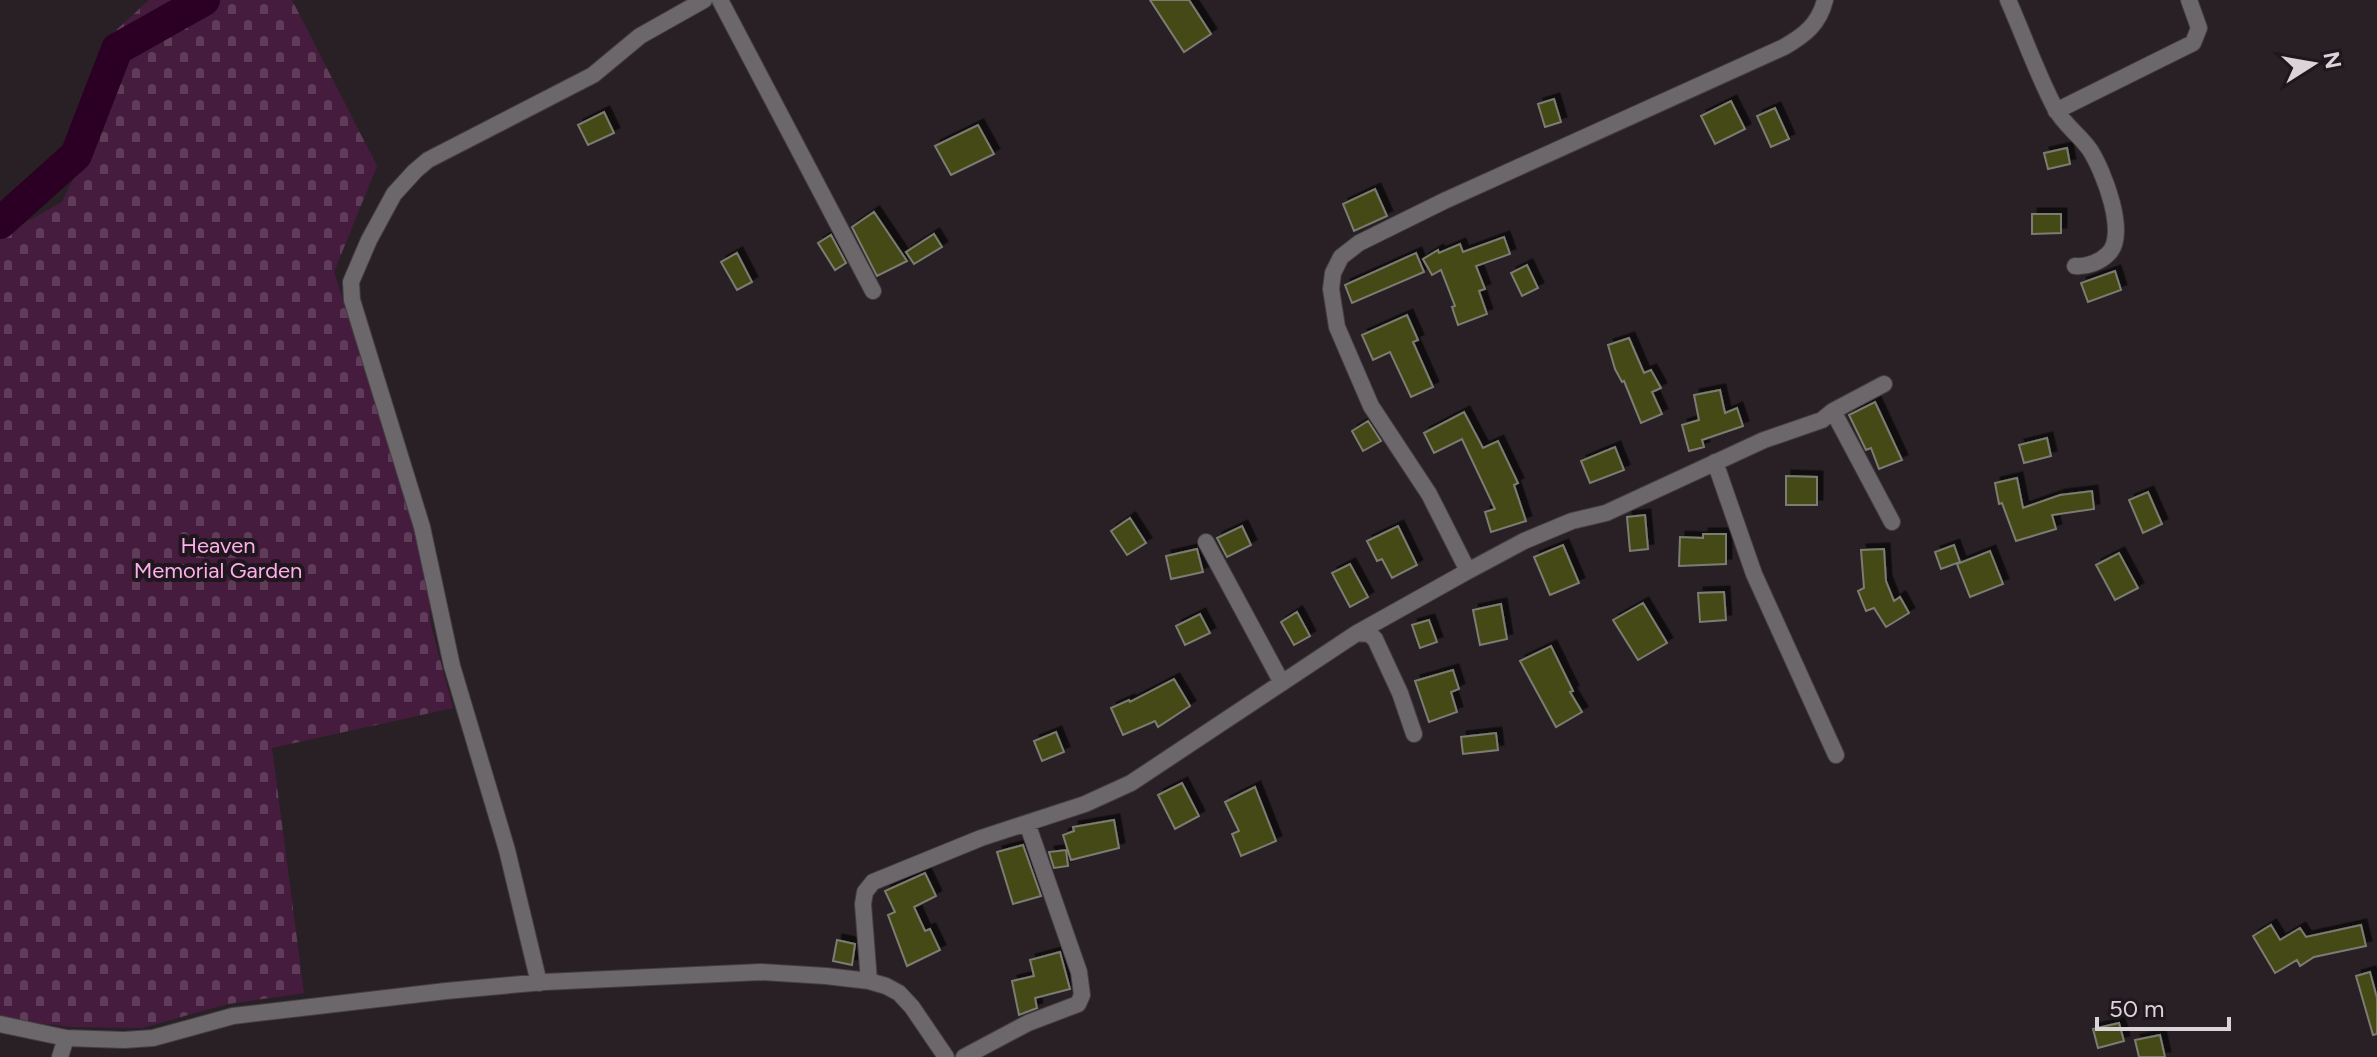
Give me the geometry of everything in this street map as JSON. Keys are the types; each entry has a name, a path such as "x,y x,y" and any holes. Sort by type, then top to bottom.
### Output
{"street":[{"path":"539,983 507,850 452,666 422,527 405,465 363,344 352,300 351,282 357,264 394,194 428,160 593,75 640,36 704,0"},
{"path":"720,0 873,291"},
{"path":"1468,571 1429,494 1371,406 1337,327 1331,289 1333,273 1341,257 1359,243 1407,219 1784,47 1814,26 1822,14 1825,0"},
{"path":"2008,0 2056,111 2083,140 2098,164 2116,220 2115,247 2097,262 2075,266"},
{"path":"2056,111 2193,43 2199,28 2189,0"},
{"path":"869,981 863,904 865,892 873,882 910,865 1085,804 1131,783 1357,633 1524,541 1572,521 1606,513 1764,440 1822,420 1884,384"},
{"path":"1833,411 1892,522"},
{"path":"1715,462 1754,574 1836,755"},
{"path":"1206,542 1282,683"},
{"path":"1357,633 1369,634 1375,639 1400,693 1414,734"},
{"path":"964,1057 1028,1023 1078,1004 1082,995 1079,972 1027,823"},
{"path":"0,1024 66,1038 124,1040 153,1038 233,1016 539,983 761,972 869,981 899,993 946,1057"},
{"path":"60,1057 66,1038"}],"green space":[{"name":"Heaven Memorial Garden","path":"149,0 292,0 377,166 334,272 425,548 431,626 453,708 272,748 304,993 228,1004 142,1028 74,1027 0,1019 0,237 62,202 86,153 112,34"}],"building":[{"path":"1150,0 1189,0 1211,34 1184,52"},
{"path":"1554,99 1561,122 1545,127 1538,104"},
{"path":"1731,101 1745,129 1715,144 1701,116"},
{"path":"1775,108 1789,139 1771,147 1757,116"},
{"path":"604,112 614,133 588,145 578,125"},
{"path":"978,125 994,154 951,175 935,146"},
{"path":"2067,148 2070,164 2048,169 2044,153"},
{"path":"1375,189 1387,216 1354,231 1343,204"},
{"path":"874,212 907,261 877,276 852,227"},
{"path":"2032,214 2061,214 2061,233 2032,234"},
{"path":"934,234 942,247 914,264 906,252"},
{"path":"831,235 846,263 835,270 818,243"},
{"path":"1504,237 1510,254 1476,266 1485,289 1479,291 1487,314 1458,325 1452,307 1455,306 1441,270 1432,275 1423,259 1438,250 1439,253 1460,244 1463,252"},
{"path":"737,253 752,282 737,290 721,262"},
{"path":"1416,253 1424,272 1352,303 1345,285"},
{"path":"1527,265 1538,288 1522,296 1511,273"},
{"path":"2115,271 2121,290 2088,302 2081,283"},
{"path":"1407,315 1418,340 1413,342 1433,387 1411,397 1390,352 1373,360 1362,335"},
{"path":"1629,338 1644,373 1651,370 1661,388 1652,392 1662,414 1641,423 1624,381 1615,369 1608,345"},
{"path":"1720,390 1725,413 1737,408 1743,426 1702,440 1704,447 1689,451 1682,425 1699,420 1694,395"},
{"path":"1875,402 1902,460 1879,469 1871,448 1866,450 1849,415"},
{"path":"1464,412 1483,448 1498,441 1518,483 1514,485 1526,521 1491,532 1485,512 1495,509 1462,439 1434,453 1424,433"},
{"path":"1368,421 1381,441 1363,451 1352,431"},
{"path":"2047,438 2051,456 2024,463 2019,445"},
{"path":"1615,447 1624,470 1590,483 1581,461"},
{"path":"1786,476 1817,477 1817,505 1786,505"},
{"path":"2017,478 2023,508 2060,495 2092,491 2094,509 2052,515 2056,529 2016,541 2002,503 1999,504 1995,483"},
{"path":"2148,492 2162,524 2143,533 2129,500"},
{"path":"1645,515 1648,549 1630,551 1627,517"},
{"path":"1130,518 1146,543 1127,555 1111,531"},
{"path":"1242,526 1251,545 1227,557 1217,538"},
{"path":"1398,526 1417,565 1392,578 1382,559 1377,561 1367,541"},
{"path":"1703,534 1726,534 1726,564 1679,566 1680,537 1703,538"},
{"path":"1563,545 1579,583 1550,595 1534,557"},
{"path":"1954,545 1960,562 1941,569 1935,552"},
{"path":"1197,549 1203,572 1171,579 1166,556"},
{"path":"1884,549 1886,581 1894,601 1900,597 1909,613 1886,627 1874,608 1866,611 1858,591 1864,588 1861,550"},
{"path":"1990,551 2003,584 1970,597 1957,564"},
{"path":"2119,553 2138,588 2115,600 2096,565"},
{"path":"1350,564 1368,597 1350,607 1332,573"},
{"path":"1724,592 1726,620 1700,622 1698,593"},
{"path":"1643,603 1667,643 1638,660 1613,620"},
{"path":"1501,604 1507,639 1480,645 1473,610"},
{"path":"1297,612 1310,636 1294,645 1281,622"},
{"path":"1200,614 1210,633 1185,645 1176,626"},
{"path":"1429,620 1437,642 1420,648 1412,625"},
{"path":"1551,646 1582,712 1556,727 1520,661"},
{"path":"1453,670 1459,689 1451,692 1457,712 1429,722 1415,681"},
{"path":"1174,679 1190,706 1158,727 1155,721 1123,735 1111,708 1130,702"},
{"path":"1056,732 1064,752 1042,761 1034,741"},
{"path":"1496,733 1498,750 1463,754 1461,737"},
{"path":"1182,783 1199,816 1175,829 1158,795"},
{"path":"1255,787 1276,841 1241,856 1232,834 1239,831 1225,802"},
{"path":"1114,820 1119,848 1071,860 1063,835 1074,831 1073,827"},
{"path":"1023,845 1041,896 1013,904 997,852"},
{"path":"1066,850 1068,866 1054,868 1049,852"},
{"path":"925,873 936,896 914,907 925,931 930,929 940,950 907,966 888,915 895,912 885,891"},
{"path":"2271,925 2280,940 2300,928 2306,937 2361,925 2366,946 2314,957 2300,966 2297,960 2275,973 2253,936"},
{"path":"837,940 855,944 852,965 833,961"},
{"path":"1060,952 1070,989 1035,998 1037,1008 1019,1015 1012,981 1034,976 1030,960"},
{"path":"2370,972 2377,998 2377,1034 2373,1035 2356,976"},
{"path":"2119,1023 2124,1041 2098,1048 2093,1029"},
{"path":"2160,1035 2165,1057 2139,1057 2135,1040"}],"waterway":[{"path":"0,223 76,155 117,49 204,0"}]}
